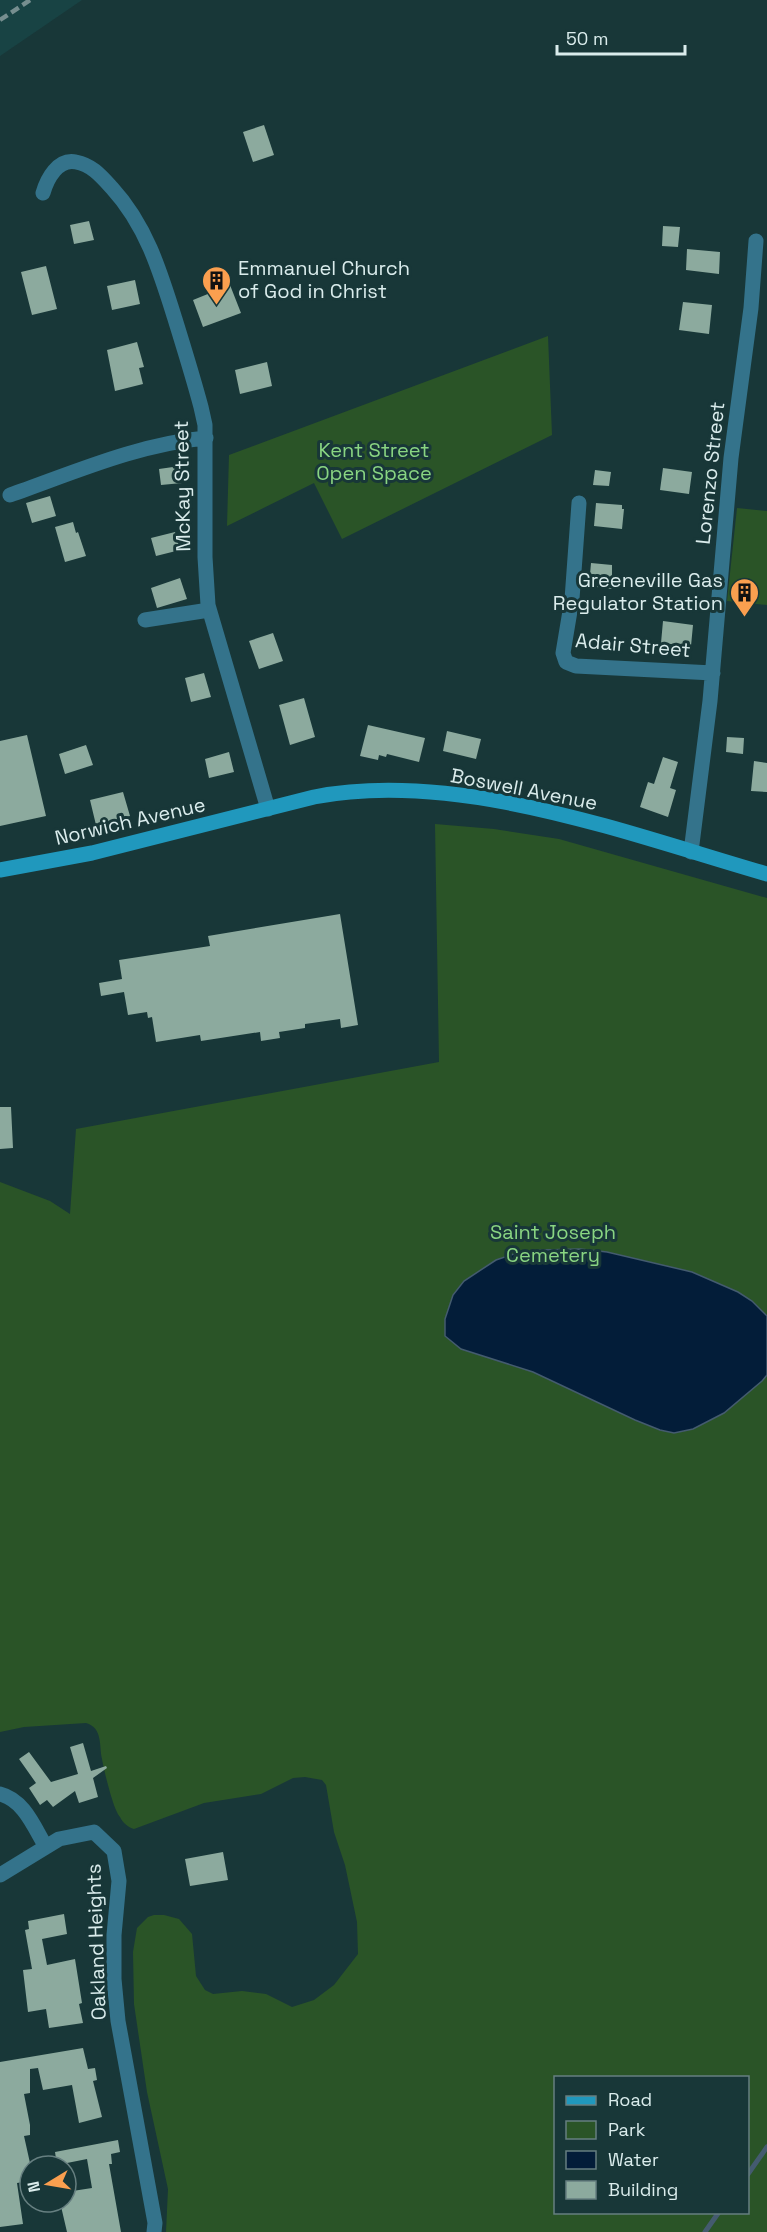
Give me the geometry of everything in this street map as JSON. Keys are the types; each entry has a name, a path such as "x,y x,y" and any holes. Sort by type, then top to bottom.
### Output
{"main road":[{"name":"Boswell Avenue","path":"268,809 344,791 415,791 480,798 570,817 767,874"},
{"name":"Norwich Avenue","path":"0,870 73,858 268,809"}],"street":[{"name":"McKay Street","path":"43,193 47,179 58,166 71,161 86,164 98,173 128,205 146,236 159,266 203,417 206,438 205,557 209,610 268,809"},
{"name":"Lorenzo Street","path":"691,852 713,673 731,458 751,308 756,241"},
{"path":"10,495 124,456 206,438"},
{"name":"Adair Street","path":"579,503 572,599 563,653 566,662 576,666 713,673"},
{"path":"145,620 209,610"},
{"path":"0,1794 11,1797 18,1803 46,1847"},
{"name":"Oakland Heights","path":"0,1875 59,1839 94,1832 114,1851 119,1881 114,1935 117,2011 155,2223 154,2232"}],"shaded area":[{"path":"0,0 82,0 0,56"}],"green space":[{"name":"Kent Street Open Space","path":"548,336 552,435 342,539 314,483 227,526 229,455"},
{"path":"737,508 767,511 767,605 727,601"},
{"name":"Saint Joseph Cemetery","path":"435,824 494,829 559,839 767,898 767,2232 166,2232 168,2189 147,2092 134,2004 133,1952 137,1928 148,1917 154,1915 179,1919 192,1934 196,1976 205,1990 213,1994 242,1991 266,1994 292,2007 314,2000 334,1985 358,1954 357,1922 345,1865 334,1832 326,1785 322,1780 305,1777 293,1778 261,1794 204,1803 134,1829 128,1826 117,1813 109,1789 98,1733 91,1725 86,1723 24,1727 0,1732 0,1182 50,1201 70,1214 76,1129 439,1062"}],"water":[{"path":"580,1249 607,1252 692,1272 738,1292 752,1301 767,1316 767,1375 724,1413 693,1429 674,1433 635,1420 533,1372 461,1349 445,1336 445,1319 453,1295 464,1281 496,1260 514,1254 542,1250"}],"building":[{"path":"264,125 274,155 253,162 243,132"},
{"path":"89,221 94,240 74,244 70,225"},
{"path":"663,226 680,227 678,247 662,246"},
{"path":"687,249 720,252 719,274 686,270"},
{"path":"46,266 57,309 32,315 21,272"},
{"path":"135,280 140,304 112,310 107,286"},
{"name":"Emmanuel Church of God in Christ","path":"230,285 241,313 203,327 193,300"},
{"path":"683,302 712,305 709,334 679,330"},
{"path":"137,342 144,367 139,368 143,384 115,391 107,350"},
{"path":"267,362 272,386 240,394 235,370"},
{"path":"180,466 182,483 161,485 159,469"},
{"path":"663,468 692,472 689,494 660,490"},
{"path":"595,470 611,472 609,486 593,485"},
{"path":"50,496 56,516 32,523 26,503"},
{"path":"596,503 622,505 624,509 622,529 594,526"},
{"path":"73,522 86,556 65,562 55,527"},
{"path":"175,532 180,550 156,556 151,538"},
{"path":"591,563 612,565 612,589 589,586"},
{"path":"180,578 187,599 157,608 151,588"},
{"path":"663,621 693,625 691,646 661,643"},
{"path":"273,633 283,661 259,669 249,641"},
{"path":"204,673 211,697 191,702 185,678"},
{"path":"304,698 315,737 290,745 279,705"},
{"path":"368,725 425,738 419,762 387,754 386,757 379,755 378,760 360,756"},
{"path":"447,731 481,739 476,759 443,751"},
{"path":"27,735 46,816 0,826 0,741"},
{"path":"727,737 744,738 743,754 726,752"},
{"path":"86,745 93,765 65,774 59,754"},
{"path":"229,752 234,772 209,778 205,759"},
{"path":"663,757 678,762 670,788 676,790 668,817 640,807 648,782 654,784"},
{"path":"754,761 767,763 767,792 751,791"},
{"path":"123,792 130,816 96,825 90,800"},
{"path":"340,914 358,1025 341,1028 340,1019 305,1024 305,1028 279,1032 280,1038 261,1041 260,1032 201,1041 200,1035 156,1042 152,1017 148,1018 147,1012 128,1015 124,992 101,996 99,983 122,979 119,960 210,946 208,936"},
{"path":"0,1107 11,1107 13,1148 0,1149"},
{"path":"83,1743 91,1771 106,1766 107,1768 93,1778 98,1797 79,1803 75,1791 53,1807 47,1800 40,1805 29,1788 36,1783 19,1759 29,1752 51,1782 78,1774 70,1747"},
{"path":"223,1852 228,1880 190,1886 185,1859"},
{"path":"64,1914 67,1934 42,1939 47,1965 75,1959 83,2023 49,2028 46,2009 28,2012 23,1970 32,1969 25,1930 29,1929 28,1921"},
{"path":"83,2048 88,2069 95,2068 97,2080 93,2081 102,2117 79,2123 72,2085 43,2090 38,2068 30,2069 30,2093 24,2094 30,2125 30,2135 24,2136 28,2154 18,2154 18,2214 22,2214 23,2224 0,2227 0,2062"},
{"path":"118,2140 120,2152 111,2154 112,2164 109,2164 121,2232 67,2232 63,2214 78,2214 78,2190 92,2188 87,2159 78,2161 78,2154 55,2154 55,2152"}],"waterway":[{"path":"749,2173 767,2147"},
{"path":"705,2232 718,2214"}],"railway":[{"path":"0,20 30,0"}],"place":[{"name":"Emmanuel Church of God in Christ","path":"217,306"},
{"name":"Greeneville Gas Regulator Station","path":"744,618"}]}
